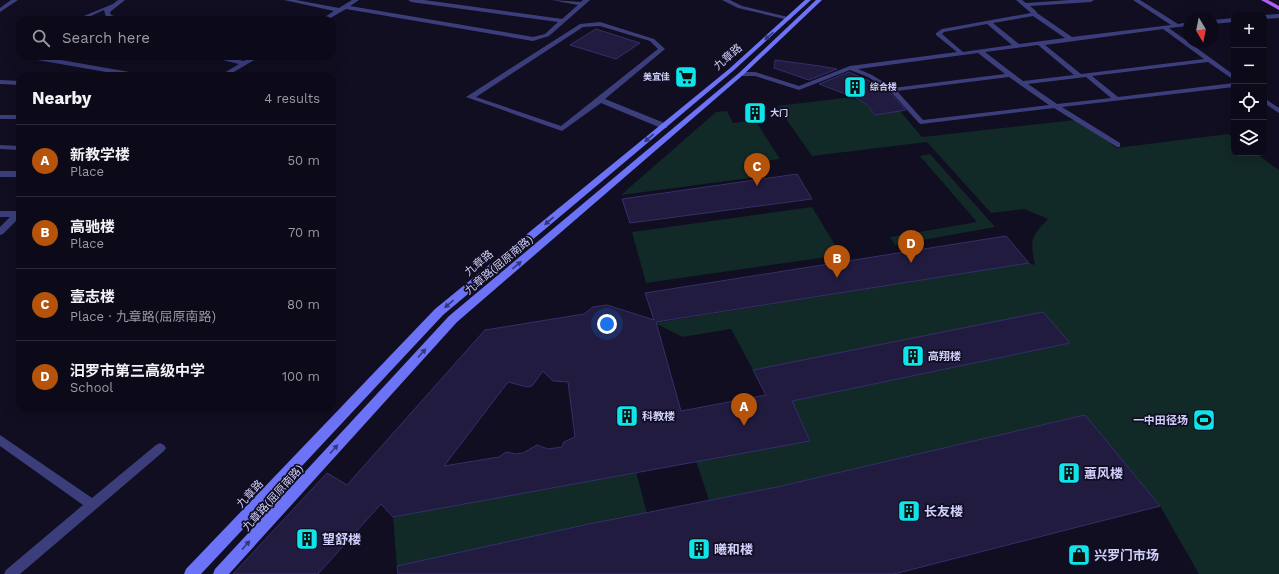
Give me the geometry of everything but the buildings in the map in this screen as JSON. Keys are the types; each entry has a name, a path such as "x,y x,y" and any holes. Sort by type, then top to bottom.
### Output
{"main road":[{"path":"1264,0 1279,8"}],"street":[{"path":"86,16 122,0"},
{"path":"287,0 533,38 540,38 547,35 585,2"},
{"path":"330,16 356,0"},
{"path":"411,0 563,21"},
{"path":"555,0 585,2"},
{"path":"725,0 740,7 788,18"},
{"name":"九章路","path":"191,574 439,312 731,70 808,0"},
{"name":"九章路(屈原南路)","path":"220,574 453,319 741,74 819,0"},
{"path":"108,16 107,12 114,4"},
{"path":"600,24 652,40 662,49 600,100 562,129 470,97 582,25 600,24"},
{"path":"49,60 118,72"},
{"path":"230,60 245,63"},
{"path":"229,72 251,60"},
{"path":"0,82 16,83"},
{"path":"600,100 664,126"},
{"path":"0,116 16,117"},
{"path":"0,147 16,148"},
{"path":"0,174 16,174"},
{"path":"0,214 16,213"},
{"path":"0,232 16,216"}],"lane":[{"path":"0,10 15,0"},
{"path":"1019,0 1034,12 1034,14 1070,39"},
{"path":"1026,5 1091,0"},
{"path":"1136,0 1176,25"},
{"path":"961,54 938,34 942,31 1034,14"},
{"path":"1267,17 1279,16"},
{"path":"1219,21 1231,20"},
{"path":"989,23 1017,46"},
{"path":"741,74 755,74 799,88 850,68 1183,24"},
{"path":"1164,27 1231,76"},
{"path":"1038,43 1117,99"},
{"path":"979,51 1022,84 1094,128 1117,145"},
{"path":"1022,84 1209,60"},
{"path":"850,68 870,76 892,90 921,122 1231,85"},
{"path":"892,90 1010,75"},
{"path":"1267,102 1279,111"},
{"path":"0,440 93,505"},
{"path":"10,574 160,448"}],"green space":[{"path":"844,98 854,99 862,102 875,115 900,111 922,137 1075,120 1097,133 1116,148 1228,134 1231,136 1231,156 1259,156 1279,170 1279,574 1199,574 1160,506 1085,415 777,487 709,500 696,461 810,440 792,401 1069,343 1043,312 753,370 731,329 682,337 655,323 1029,263 1035,265 1032,250 1033,240 1038,230 1048,219 1024,209 991,213 927,142 812,156 777,106"},
{"path":"727,111 733,123 755,120 780,159 743,164 750,178 621,195 716,112"},
{"path":"930,154 995,227 895,245 890,237 977,222 920,156"},
{"path":"812,207 841,255 646,283 632,232"},
{"path":"636,472 647,513 397,567 393,517"}],"place":[{"name":"美宜佳","path":"686,77"},
{"name":"综合楼","path":"855,87"},
{"name":"大门","path":"755,113"},
{"name":"壹志楼","path":"757,186"},
{"name":"汨罗市第三高级中学","path":"911,263"},
{"name":"高驰楼","path":"837,278"},
{"name":"高翔楼","path":"913,356"},
{"name":"科教楼","path":"627,416"},
{"name":"一中田径场","path":"1204,420"},
{"name":"新教学楼","path":"744,426"},
{"name":"蕙风楼","path":"1069,473"},
{"name":"长友楼","path":"909,511"},
{"name":"望舒楼","path":"307,539"},
{"name":"曦和楼","path":"699,549"},
{"name":"兴罗门市场","path":"1079,555"}]}
